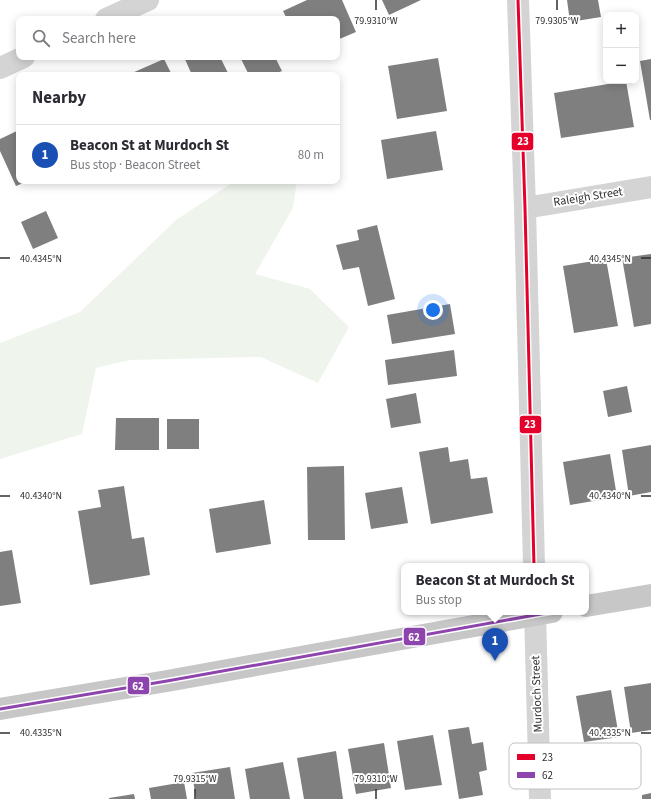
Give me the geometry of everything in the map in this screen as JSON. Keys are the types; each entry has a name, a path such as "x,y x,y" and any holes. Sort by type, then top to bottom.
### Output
{"main road":[{"path":"589,605 651,595"},
{"path":"0,709 167,681 530,615"}],"street":[{"path":"113,16 148,0"},
{"path":"518,0 534,563"},
{"path":"0,68 17,60"},
{"name":"Raleigh Street","path":"525,208 651,187"},
{"name":"Murdoch Street","path":"540,743 541,615"},
{"name":"Murdoch Street","path":"540,789 540,799"}],"shaded area":[{"path":"230,184 297,184 293,208 255,274 310,289 349,327 318,383 261,357 130,360 96,368 82,434 0,459 0,343 80,312 176,220"}],"building":[{"path":"307,0 342,0 356,32 340,39 340,16 286,16 283,11"},
{"path":"382,0 421,0 389,15"},
{"path":"567,0 598,0 601,17 570,22"},
{"path":"438,58 447,111 397,119 388,66"},
{"path":"651,59 651,120 650,120 640,61"},
{"path":"164,60 170,72 134,72"},
{"path":"185,60 222,60 228,72 191,72"},
{"path":"242,60 276,60 282,71 280,72 248,72"},
{"path":"608,84 627,84 634,127 561,138 554,93"},
{"path":"16,131 16,184 21,184 16,186 0,151 0,139"},
{"path":"436,131 443,170 387,179 381,140"},
{"path":"46,211 58,238 33,249 21,222"},
{"path":"377,225 395,299 368,306 359,267 343,270 336,245 359,240 357,230"},
{"path":"651,254 651,324 634,327 622,258"},
{"path":"606,259 618,326 574,333 563,266"},
{"path":"450,304 455,334 392,344 387,315"},
{"path":"454,350 457,376 388,385 385,360"},
{"path":"627,386 632,412 608,417 603,391"},
{"path":"416,393 421,423 391,428 386,399"},
{"path":"116,418 159,418 159,450 115,450"},
{"path":"167,419 199,419 199,449 167,449"},
{"path":"651,445 651,492 629,496 622,450"},
{"path":"448,447 450,462 468,459 471,479 487,477 493,513 431,524 419,452"},
{"path":"610,454 617,497 570,505 563,462"},
{"path":"344,466 345,540 308,540 307,467"},
{"path":"124,486 132,539 144,537 150,575 90,585 78,511 101,507 98,490"},
{"path":"402,487 408,523 371,529 365,493"},
{"path":"264,500 271,544 216,553 209,509"},
{"path":"12,550 21,603 0,606 0,552"},
{"path":"651,683 651,730 631,733 624,687"},
{"path":"611,690 619,737 584,742 576,696"},
{"path":"469,727 472,744 483,742 487,770 479,772 483,795 459,799 448,730"},
{"path":"433,735 442,785 405,790 397,741"},
{"path":"384,743 391,788 356,794 348,749"},
{"path":"336,751 343,799 304,799 297,758"},
{"path":"283,762 290,799 250,799 245,769"},
{"path":"230,767 235,799 196,799 192,773"},
{"path":"184,782 187,799 151,799 149,788"},
{"path":"651,793 651,799 642,799 642,795"},
{"path":"134,794 135,799 109,799 109,798"}],"transit line":[{"name":"23","path":"518,0 534,563"},
{"name":"62","path":"0,709 167,681 535,615"}],"place":[{"name":"Beacon St at Murdoch St","path":"495,661"}]}
